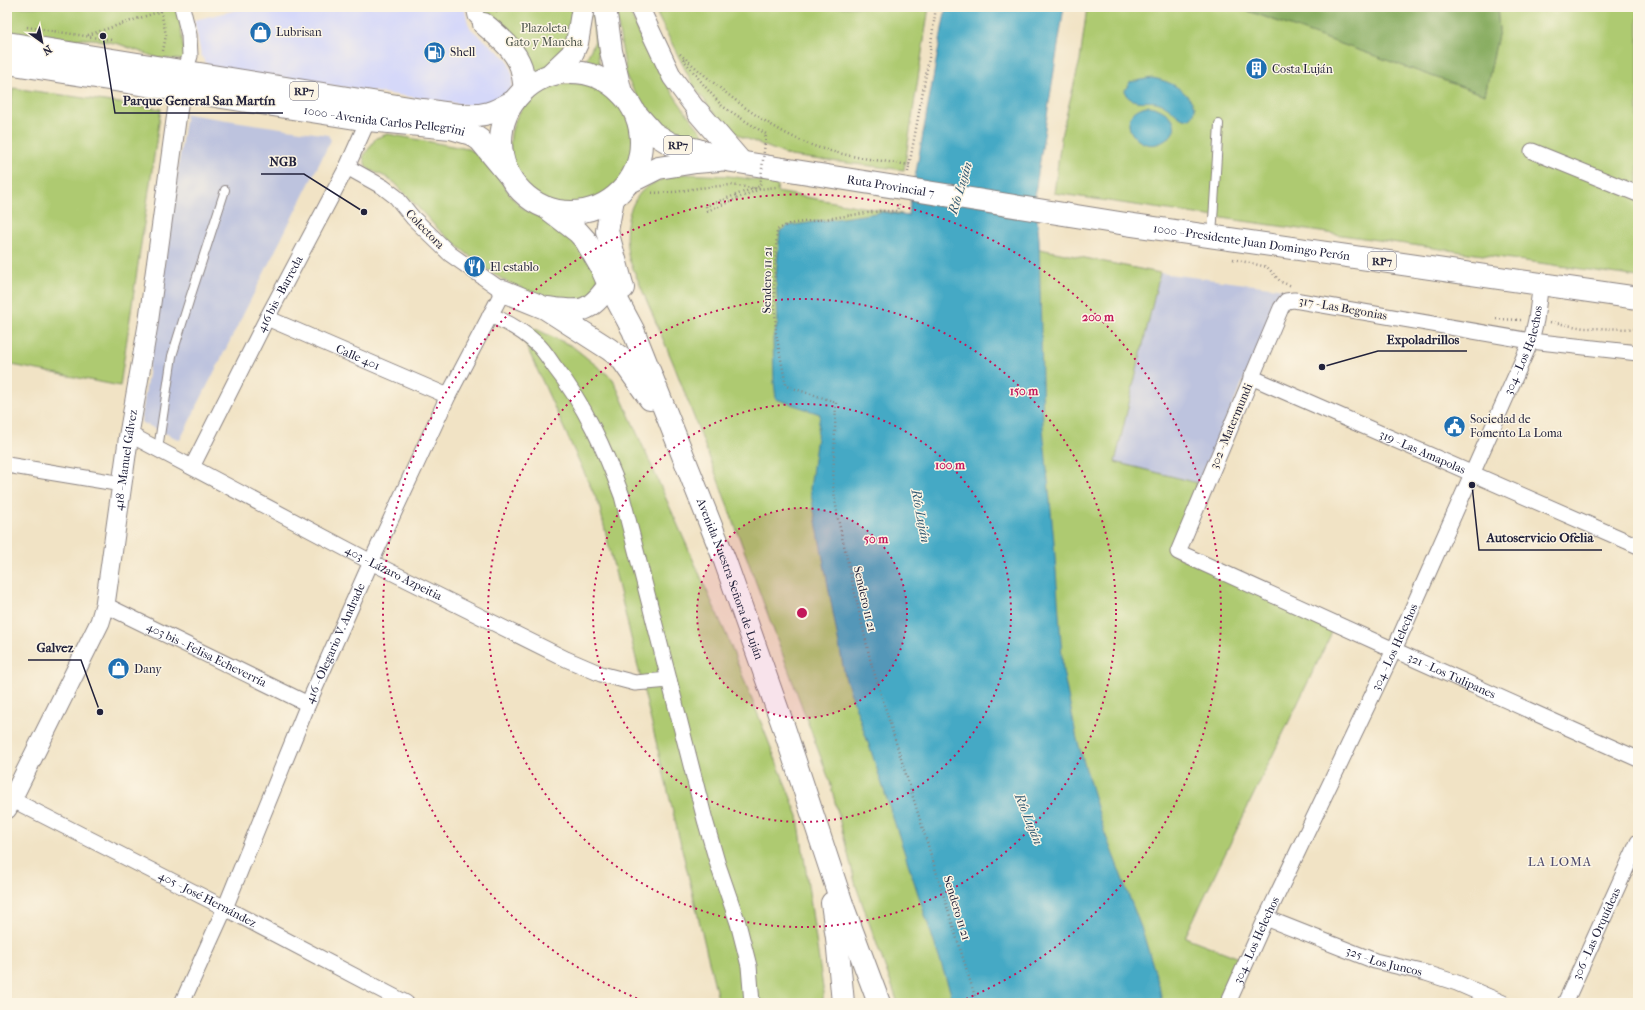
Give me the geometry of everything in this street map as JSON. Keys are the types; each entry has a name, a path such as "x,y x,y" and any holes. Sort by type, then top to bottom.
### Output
{"main road":[{"path":"551,74 572,54 577,43 583,7"},
{"path":"605,7 611,51 621,93"},
{"path":"479,15 505,43 518,60 521,67 520,95"},
{"name":"1000 - Avenida Carlos Pellegrini","path":"7,43 368,120 451,128 471,134 480,140 508,174"},
{"name":"1000 - Avenida Carlos Pellegrini","path":"7,63 183,81 468,115 490,113 520,95"},
{"name":"RP7","path":"574,71 586,73 608,81 621,93 633,106 638,116 642,143 636,170 622,190 592,209 581,212 570,212 547,208 524,195 508,174 502,153 502,131 508,110 520,95 537,80 551,74 574,71"},
{"path":"698,112 733,161"},
{"name":"Ruta Provincial 7","path":"638,116 653,133 671,144 698,150 733,161 779,178 1126,224"},
{"name":"Ruta Provincial 7","path":"622,190 658,168 696,162 733,161"},
{"name":"Avenida Nuestra Señora de Luján","path":"622,190 607,231 624,288 633,330"},
{"name":"Avenida Nuestra Señora de Luján","path":"547,208 578,232 601,267 633,330 724,561 784,728 843,907 879,1003"},
{"name":"1000 - Presidente Juan Domingo Perón","path":"1126,224 1638,298"},
{"path":"545,308 569,311 586,309 598,300 609,285"},
{"path":"503,291 545,308 621,358 649,396 682,456"},
{"name":"Avenida Nuestra Señora de Luján","path":"818,831 837,938 843,1003"}],"street":[{"path":"182,7 189,34 190,56 183,81"},
{"path":"639,7 672,77 698,112"},
{"name":"418 - Manuel Gálvez","path":"9,802 100,622 105,605 129,434 148,325 183,81"},
{"name":"416 bis - Barreda","path":"192,467 267,318 347,168 368,120"},
{"path":"1532,151 1638,194"},
{"name":"Colectora","path":"347,168 383,187 396,197 418,223 450,254 503,291"},
{"name":"304 - Los Helechos","path":"1228,1003 1266,918 1394,650 1531,341 1536,320 1540,283"},
{"name":"416 - Olegario V. Andrade","path":"182,1003 225,908 308,704 371,562 448,396 503,291"},
{"name":"317 - Las Begonias","path":"1286,301 1294,300 1531,341 1638,353"},
{"name":"302 - Matermundi","path":"1178,552 1251,377 1281,308 1286,301"},
{"path":"490,315 508,322 538,345 565,379 589,418 608,457 622,496 705,820 718,865 738,923 749,966 752,1003"},
{"name":"Calle 401","path":"267,318 448,396"},
{"name":"319 - Las Amapolas","path":"1251,377 1638,546"},
{"name":"403 - Lázaro Azpeitia","path":"129,434 371,562 566,659 601,674 635,684 668,680"},
{"path":"7,465 122,484"},
{"name":"321 - Los Tulipanes","path":"1178,552 1638,759"},
{"name":"403 bis - Felisa Echeverría","path":"105,605 308,704"},
{"name":"405 - José Hernández","path":"9,802 225,908 406,1003"},
{"name":"306 - Las Orquídeas","path":"1565,1003 1638,842"},
{"name":"325 - Los Juncos","path":"1266,918 1375,962 1426,973 1457,983 1503,1003"}],"lane":[{"path":"1212,236 1219,124"},
{"path":"158,449 172,356 225,190"}],"path":[{"path":"908,173 929,58 936,7"},
{"path":"88,36 160,9 166,35 163,51 155,50"},
{"path":"22,26 118,42"},
{"path":"676,49 722,106 766,134 760,186 706,206 707,211 760,190 779,178"},
{"path":"679,54 714,84 761,118 800,140 860,158 910,165"},
{"path":"622,190 653,194 731,185 760,190"},
{"name":"Sendero 11 21","path":"899,203 897,211 881,211 789,224 777,230 774,286 776,333 786,386 836,402 833,485 838,519 870,660 978,1003"},
{"path":"1231,258 1267,267 1281,282 1293,286"},
{"path":"1496,319 1536,320 1584,328 1638,329"}],"shaded area":[{"path":"250,7 464,7 471,29 507,59 513,76 512,86 508,93 487,108 211,68 205,62 201,54 194,20"},
{"path":"186,114 328,135 331,140 180,440 141,422"},
{"path":"1160,273 1284,289 1198,483 1115,462"}],"green space":[{"path":"7,7 178,7 185,60 158,58 119,44 93,39 46,40 7,34"},
{"name":"Plazoleta Gato y Mancha","path":"479,7 575,7 574,36 548,69 529,80"},
{"path":"591,7 593,7 600,71 583,66 595,41"},
{"path":"615,7 628,7 645,46 666,83 677,100 717,150 682,143 653,125 627,78"},
{"path":"656,7 929,7 904,170 790,156 740,136 719,120 693,85 658,16"},
{"path":"1087,7 1237,7 1485,95 1499,30 1497,7 1638,7 1638,277 1054,193 1062,132 1080,60"},
{"path":"1237,7 1497,7 1499,30 1485,95"},
{"path":"572,83 596,87 607,93 616,101 624,110 630,121 634,145 630,169 624,180 616,189 607,197 596,203 572,207 548,203 537,197 528,189 520,180 514,169 510,145 514,121 520,110 528,101 537,93 548,87"},
{"path":"13,88 161,109 120,386 7,364 7,133"},
{"path":"388,134 468,149 477,153 491,166 511,196 519,205 529,212 569,233 598,274 598,293 566,307 505,281 478,263 439,230 395,183 370,170 366,166 363,157 376,138"},
{"path":"683,174 728,176 778,183 777,192 902,214 879,286 1058,1003 898,1003 856,886 830,782 674,365 629,259 626,233 627,224 636,199 645,188 655,182"},
{"path":"1000,241 1160,273 1115,462 1198,483 1169,552 1333,630 1185,937 1242,959 1219,1003 1143,1003 1063,761"},
{"path":"514,319 572,346 613,379 726,634 798,816 823,988 823,1003 719,1003 599,505"}],"water":[{"name":"Río Luján","path":"946,7 1064,7 1035,193 1039,239 1043,428 1054,542 1063,671 1077,739 1104,831 1142,930 1159,985 1162,1003 954,1003 845,677 810,489 820,414 776,399 773,338 778,323 776,276 780,231 788,226 883,212 908,216"},
{"path":"1152,78 1172,84 1182,91 1195,107 1192,116 1188,119 1183,119 1161,103 1140,102 1129,98 1126,95 1125,90 1130,82"},
{"path":"1146,106 1165,112 1174,122 1175,128 1173,133 1167,139 1157,144 1147,144 1139,140 1132,134 1129,126 1130,118 1135,111"}],"place":[{"name":"Lubrisan","path":"260,32"},
{"name":"Parque General San Martín","path":"103,36"},
{"name":"Shell","path":"435,52"},
{"name":"Costa Luján","path":"1257,69"},
{"name":"NGB","path":"364,212"},
{"name":"El establo","path":"474,267"},
{"name":"Expoladrillos","path":"1322,367"},
{"name":"Sociedad de Fomento La Loma","path":"1454,426"},
{"name":"Autoservicio Ofelia","path":"1472,485"},
{"name":"Dany","path":"118,669"},
{"name":"Galvez","path":"100,712"}],"district":[{"name":"LA LOMA","path":"1560,861"}]}
